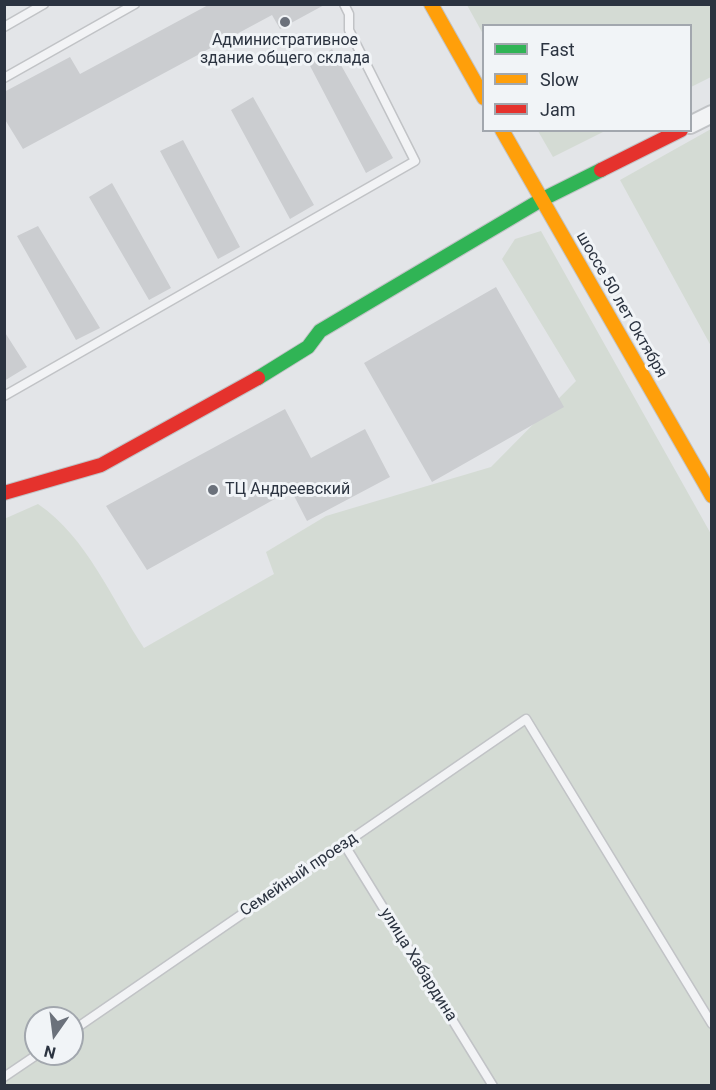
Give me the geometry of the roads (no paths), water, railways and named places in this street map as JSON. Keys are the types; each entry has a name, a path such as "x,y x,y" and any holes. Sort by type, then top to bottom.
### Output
{"street":[{"path":"431,4 482,96"},
{"path":"692,124 711,114"},
{"name":"шоссе 50 лет Октября","path":"503,132 711,496"},
{"path":"4,493 101,465 271,371 308,347 320,331 541,200 677,132"}],"lane":[{"path":"4,27 44,4"},
{"path":"4,78 135,4"},
{"path":"4,396 415,161 349,30 348,14 344,4"},
{"name":"Семейный проезд","path":"84,1023 526,719 711,1024"},
{"name":"улица Хабардина","path":"344,844 493,1086"},
{"path":"4,1077 24,1063"}],"place":[{"name":"Административное здание общего склада","path":"285,22"},
{"name":"ТЦ Андреевский","path":"213,490"}]}
